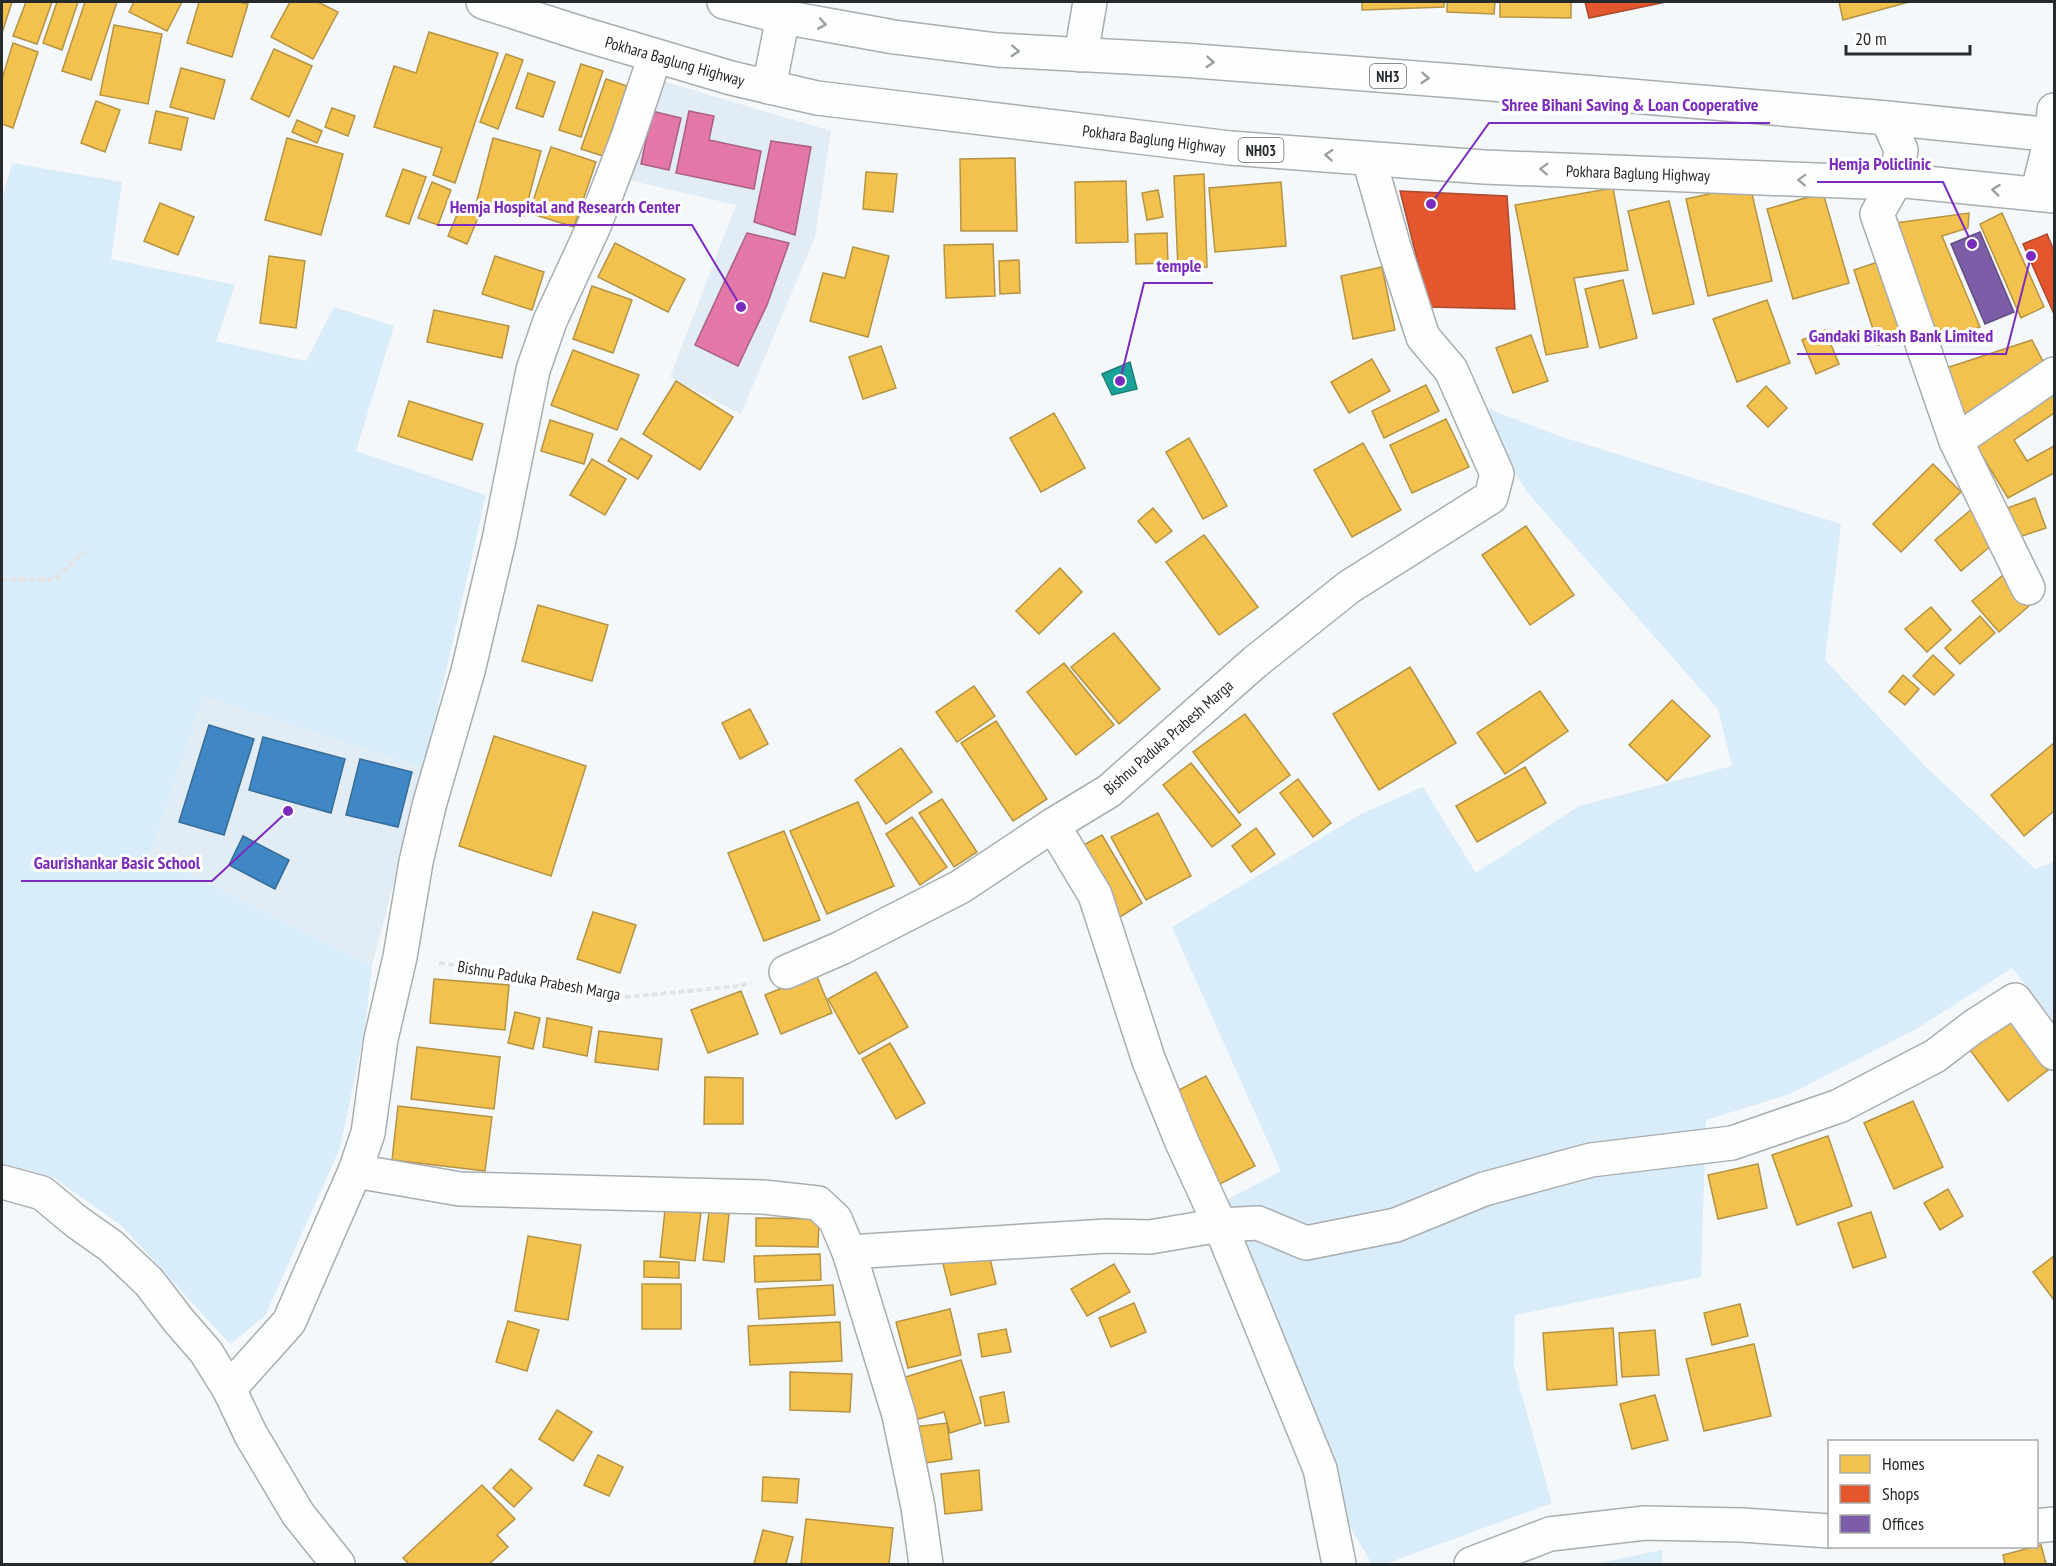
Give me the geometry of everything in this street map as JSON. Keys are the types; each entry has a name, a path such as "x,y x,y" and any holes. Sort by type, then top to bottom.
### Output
{"main road":[{"name":"Pokhara Baglung Highway","path":"483,2 656,56 817,98 1041,126 1230,148 1369,159 1520,168 1866,182 1896,180 2046,195"},
{"name":"NH3","path":"724,2 783,17 894,37 974,48 1467,82 1887,118 2054,127"},
{"path":"1081,55 1090,2"},
{"path":"769,87 783,17"},
{"path":"229,1389 289,1322 356,1171 368,1133 381,1039 400,957 416,862 429,806 468,671 499,540 533,370 550,321 594,226 656,56"},
{"path":"1887,118 1900,150 1896,180 1877,214 1956,441 2028,588"},
{"path":"2046,195 2054,127"},
{"name":"Bishnu Paduka Prabesh Marga","path":"786,972 841,948 960,887 1109,791 1255,662 1348,587 1491,497 1497,474 1451,370 1423,337 1369,159"},
{"path":"1956,441 2055,374"},
{"path":"1053,825 1095,895 1149,1061 1320,1469 1339,1564"},
{"path":"849,1252 1107,1236 1150,1237 1220,1226 1258,1223 1306,1244 1396,1225 1484,1189 1591,1160 1732,1143 1839,1106 1935,1056 1973,1027 2015,1000 2055,1053"},
{"path":"356,1171 460,1189 763,1197 818,1203 835,1219 849,1252 899,1415 918,1507 926,1564"},
{"path":"2,1182 42,1193 111,1246 149,1282 206,1352 229,1389 251,1435 298,1514 338,1564"},
{"path":"1471,1564 1550,1534 1645,1523 1828,1531"},
{"path":"2038,1526 2055,1524"}],"path":[{"path":"2,579 55,579 85,551"},
{"name":"Bishnu Paduka Prabesh Marga","path":"400,957 501,971 627,997 740,986 786,972"}],"shaded area":[{"path":"662,81 831,131 815,237 741,414 670,377 736,205 620,178"},
{"path":"12,163 122,182 111,259 235,285 216,341 306,361 334,307 394,326 356,451 486,495 424,768 203,696 150,854 372,966 365,1029 340,1148 265,1316 230,1344 122,1226 54,1178 2,1163 2,200"},
{"path":"1471,402 1559,436 1841,524 1825,660 1927,768 2035,869 2054,862 2054,1021 2012,968 1918,1028 1790,1094 1706,1120 1701,1277 1515,1315 1514,1367 1552,1503 1385,1564 1372,1564 1308,1455 1207,1211 1281,1171 1172,927 1363,813 1423,787 1476,873 1579,806 1732,766 1718,709 1527,492"},
{"path":"203,695 424,768 372,966 150,854"},
{"path":"1662,1550 1662,1564 1594,1564"}],"building: Homes":[{"path":"2,2 12,2 2,33"},
{"path":"26,2 52,2 37,44 13,36"},
{"path":"57,2 78,2 62,50 43,43"},
{"path":"85,2 117,2 91,80 62,71"},
{"path":"134,2 182,2 167,31 129,12"},
{"path":"199,2 248,4 232,57 187,43"},
{"path":"290,2 318,2 338,12 313,59 271,37"},
{"path":"1362,2 1444,2 1444,7 1362,10"},
{"path":"1447,2 1495,2 1494,14 1447,12"},
{"path":"1500,2 1571,2 1571,18 1500,17"},
{"path":"1839,2 1909,2 1843,20"},
{"path":"114,25 162,34 148,104 100,95"},
{"path":"429,32 498,53 455,183 433,175 442,148 374,127 394,66 416,73"},
{"path":"13,43 38,52 13,128 2,124 2,79"},
{"path":"274,49 312,66 289,117 251,99"},
{"path":"506,54 523,60 498,129 480,122"},
{"path":"581,64 603,71 581,137 559,130"},
{"path":"181,68 225,80 214,119 170,107"},
{"path":"528,73 555,82 543,117 516,108"},
{"path":"606,79 627,86 603,156 581,149"},
{"path":"96,101 120,110 105,152 81,143"},
{"path":"332,108 355,116 348,136 325,127"},
{"path":"156,111 188,118 181,150 149,143"},
{"path":"297,120 322,131 317,143 292,132"},
{"path":"287,138 343,154 321,235 265,220"},
{"path":"493,138 541,151 524,216 476,204"},
{"path":"551,147 596,162 574,227 529,213"},
{"path":"1015,158 1017,231 961,231 960,159"},
{"path":"403,169 426,177 409,224 386,216"},
{"path":"866,172 897,174 893,212 863,209"},
{"path":"1204,174 1207,267 1178,269 1174,176"},
{"path":"1126,181 1128,242 1076,243 1075,182"},
{"path":"432,182 451,190 438,225 418,218"},
{"path":"1281,182 1286,246 1215,252 1209,188"},
{"path":"1750,185 1772,281 1708,296 1686,199"},
{"path":"1613,188 1628,270 1574,278 1588,347 1546,355 1515,205"},
{"path":"1158,190 1163,217 1147,220 1142,193"},
{"path":"1823,193 1849,283 1793,299 1767,209"},
{"path":"1669,201 1694,304 1653,314 1628,211"},
{"path":"160,203 194,217 178,255 144,241"},
{"path":"462,203 481,211 467,244 448,236"},
{"path":"1969,213 1968,228 1942,236 1980,327 1934,341 1887,224"},
{"path":"2002,213 2044,307 2021,318 1980,224"},
{"path":"1167,233 1168,263 1136,264 1135,234"},
{"path":"615,243 685,279 668,312 598,277"},
{"path":"993,244 995,296 946,298 944,245"},
{"path":"853,247 889,256 868,337 810,321 823,273 845,278"},
{"path":"269,256 305,261 296,328 260,323"},
{"path":"495,256 544,272 532,310 482,294"},
{"path":"1019,260 1020,293 1000,294 999,261"},
{"path":"1884,260 1909,335 1878,345 1854,270"},
{"path":"1382,267 1395,330 1353,339 1341,276"},
{"path":"1623,280 1637,338 1600,348 1585,289"},
{"path":"592,286 632,300 613,353 573,339"},
{"path":"1767,300 1790,363 1737,382 1713,319"},
{"path":"434,310 509,326 502,358 427,342"},
{"path":"1825,330 1839,364 1816,374 1802,340"},
{"path":"1531,335 1548,381 1513,393 1496,348"},
{"path":"2032,340 2048,371 1966,430 1940,370"},
{"path":"881,346 896,388 863,399 849,357"},
{"path":"573,350 639,375 617,430 551,405"},
{"path":"1372,359 1390,391 1349,413 1331,382"},
{"path":"676,381 733,417 700,470 643,434"},
{"path":"1426,385 1439,411 1384,438 1372,411"},
{"path":"1766,386 1787,408 1768,427 1747,406"},
{"path":"2054,393 2054,413 2014,440 2027,461 2054,446 2054,473 2008,498 1970,436"},
{"path":"409,401 483,424 472,460 398,436"},
{"path":"1054,413 1085,468 1041,492 1010,438"},
{"path":"1446,419 1469,467 1412,493 1390,445"},
{"path":"550,420 593,434 584,464 541,451"},
{"path":"621,438 652,456 638,479 608,461"},
{"path":"1189,438 1227,506 1203,519 1166,452"},
{"path":"1363,443 1401,510 1352,537 1314,470"},
{"path":"592,459 626,479 605,515 570,495"},
{"path":"1933,464 1961,492 1901,552 1873,524"},
{"path":"2035,498 2046,528 2013,539 2002,510"},
{"path":"1153,508 1172,531 1156,543 1138,521"},
{"path":"1972,509 1998,540 1961,571 1935,540"},
{"path":"1526,526 1574,595 1530,625 1482,555"},
{"path":"1204,535 1258,607 1219,635 1166,562"},
{"path":"1060,568 1082,592 1039,634 1016,611"},
{"path":"2003,575 2029,606 1999,632 1972,601"},
{"path":"538,605 608,625 592,681 522,661"},
{"path":"1931,607 1951,630 1927,652 1905,629"},
{"path":"1980,616 1995,633 1960,664 1945,648"},
{"path":"1114,633 1160,689 1119,724 1071,667"},
{"path":"1933,655 1954,675 1934,695 1913,676"},
{"path":"1064,663 1114,725 1076,755 1027,692"},
{"path":"1410,667 1456,743 1379,790 1333,714"},
{"path":"1903,675 1919,689 1905,705 1889,692"},
{"path":"974,686 995,716 957,742 936,712"},
{"path":"1540,691 1568,731 1505,774 1477,733"},
{"path":"1672,700 1710,736 1667,781 1629,745"},
{"path":"750,709 768,744 740,759 722,723"},
{"path":"1245,714 1290,775 1239,813 1193,752"},
{"path":"996,721 1047,799 1013,821 961,743"},
{"path":"494,736 586,766 551,876 459,846"},
{"path":"2054,743 2054,811 2024,836 1991,795"},
{"path":"901,748 932,792 886,824 855,780"},
{"path":"1191,763 1241,825 1212,847 1163,785"},
{"path":"1525,767 1546,803 1477,842 1456,806"},
{"path":"1298,779 1331,823 1313,837 1280,793"},
{"path":"942,799 977,852 954,867 919,813"},
{"path":"858,802 894,886 827,914 790,831"},
{"path":"1158,813 1191,876 1146,900 1111,837"},
{"path":"912,817 947,867 920,885 886,834"},
{"path":"1256,828 1275,854 1251,872 1232,846"},
{"path":"784,831 820,920 764,941 728,853"},
{"path":"1102,835 1142,903 1117,919 1076,849"},
{"path":"593,912 636,925 620,973 577,959"},
{"path":"876,972 908,1027 859,1054 828,999"},
{"path":"816,974 832,1013 781,1034 765,995"},
{"path":"434,979 509,985 505,1030 430,1023"},
{"path":"741,991 758,1034 708,1053 691,1010"},
{"path":"515,1012 540,1018 533,1049 508,1043"},
{"path":"547,1018 592,1027 587,1056 543,1047"},
{"path":"2010,1020 2048,1070 2008,1101 1970,1050"},
{"path":"599,1031 662,1039 658,1070 595,1062"},
{"path":"890,1043 925,1103 896,1119 862,1059"},
{"path":"417,1047 500,1057 494,1109 411,1099"},
{"path":"1206,1076 1255,1166 1218,1185 1169,1095"},
{"path":"705,1077 743,1078 743,1124 704,1124"},
{"path":"1913,1101 1943,1167 1894,1189 1864,1123"},
{"path":"398,1106 492,1117 485,1171 392,1160"},
{"path":"1828,1136 1852,1206 1797,1225 1772,1155"},
{"path":"1758,1164 1767,1208 1718,1219 1708,1175"},
{"path":"1948,1189 1963,1216 1940,1230 1924,1203"},
{"path":"665,1210 701,1213 695,1261 660,1257"},
{"path":"709,1212 729,1214 724,1262 703,1260"},
{"path":"1871,1212 1886,1257 1853,1268 1838,1223"},
{"path":"756,1218 819,1219 818,1247 756,1246"},
{"path":"528,1236 581,1245 568,1320 515,1311"},
{"path":"988,1250 996,1284 951,1295 942,1260"},
{"path":"820,1254 821,1280 755,1282 754,1256"},
{"path":"2054,1256 2054,1300 2033,1272"},
{"path":"644,1261 679,1262 679,1278 644,1277"},
{"path":"1114,1264 1130,1292 1087,1316 1071,1289"},
{"path":"642,1284 681,1284 681,1329 642,1329"},
{"path":"833,1285 835,1315 759,1319 757,1289"},
{"path":"1134,1303 1146,1332 1111,1347 1099,1318"},
{"path":"1740,1304 1748,1336 1712,1345 1704,1313"},
{"path":"950,1309 961,1355 908,1368 896,1322"},
{"path":"508,1321 539,1330 527,1371 496,1362"},
{"path":"840,1322 842,1361 750,1365 748,1326"},
{"path":"1613,1328 1617,1385 1547,1390 1543,1333"},
{"path":"1006,1329 1011,1352 982,1357 978,1334"},
{"path":"1655,1330 1659,1375 1622,1377 1619,1333"},
{"path":"1754,1344 1771,1416 1704,1431 1686,1359"},
{"path":"961,1360 981,1423 950,1433 944,1412 911,1421 899,1379"},
{"path":"790,1372 852,1374 850,1412 790,1410"},
{"path":"1004,1392 1009,1422 985,1426 980,1397"},
{"path":"1655,1395 1668,1440 1632,1449 1620,1404"},
{"path":"557,1410 592,1432 573,1461 539,1439"},
{"path":"947,1423 952,1459 919,1464 914,1427"},
{"path":"598,1455 623,1467 609,1496 584,1485"},
{"path":"511,1469 532,1488 514,1507 493,1488"},
{"path":"979,1470 982,1510 945,1514 941,1474"},
{"path":"763,1477 799,1479 797,1503 762,1501"},
{"path":"482,1485 515,1519 497,1535 508,1547 489,1564 409,1564 403,1558"},
{"path":"806,1519 893,1528 889,1564 801,1564"},
{"path":"763,1530 793,1537 786,1564 754,1564"},
{"path":"2041,1545 2046,1564 2005,1564 2003,1555 2038,1548"}],"building: Shops":[{"path":"1585,2 1666,2 1589,18"},
{"path":"1400,191 1507,196 1515,309 1429,307"},
{"path":"2047,234 2054,251 2054,314 2023,244"}],"building: Offices":[{"path":"1980,232 2014,312 1985,324 1951,244"}],"building: Schools":[{"path":"209,725 254,739 224,835 179,822"},
{"path":"263,737 345,759 331,813 249,790"},
{"path":"360,759 412,772 398,827 346,815"},
{"path":"243,836 289,860 275,889 229,865"}],"building: Health":[{"path":"652,111 681,118 669,170 641,164"},
{"path":"689,111 714,116 709,140 761,151 754,189 676,173"},
{"path":"771,141 811,147 795,235 754,222"},
{"path":"747,233 789,243 767,305 738,366 695,345"}],"building: Public":[{"path":"1130,362 1137,389 1112,395 1102,374"}],"place":[{"name":"Shree Bihani Saving & Loan Cooperative","path":"1431,204"},
{"name":"Hemja Policlinic","path":"1972,244"},
{"name":"Gandaki Bikash Bank Limited","path":"2031,256"},
{"name":"Hemja Hospital and Research Center","path":"741,307"},
{"name":"temple","path":"1120,381"},
{"name":"Gaurishankar Basic School","path":"288,811"}]}
